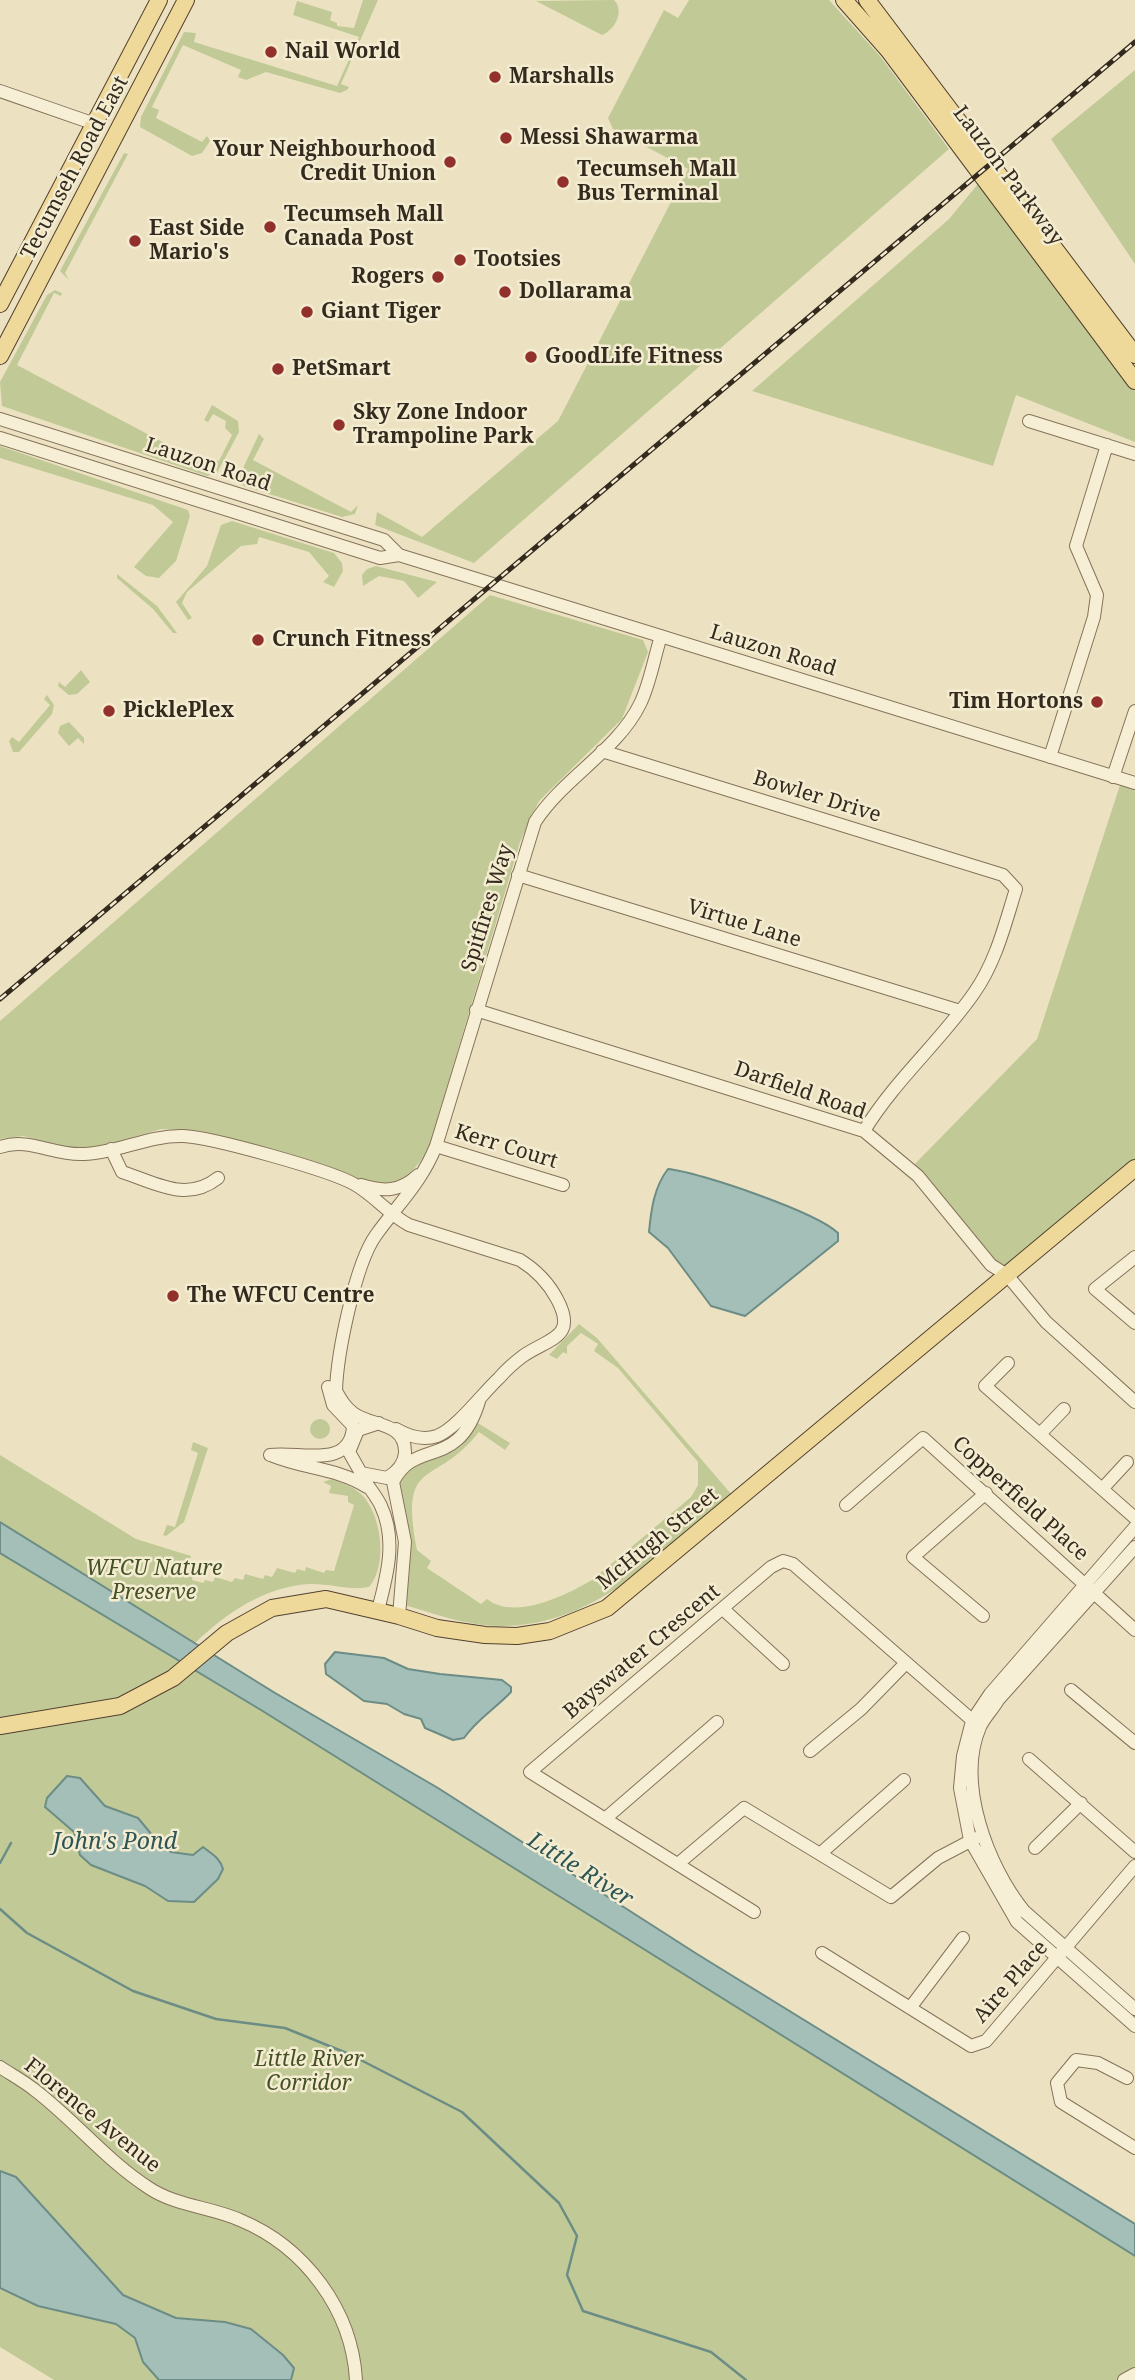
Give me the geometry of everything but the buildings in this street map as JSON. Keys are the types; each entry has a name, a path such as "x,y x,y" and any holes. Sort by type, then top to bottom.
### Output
{"main road":[{"name":"Tecumseh Road East","path":"0,304 159,0"},
{"name":"Tecumseh Road East","path":"0,356 186,0"},
{"name":"Lauzon Parkway","path":"844,0 889,51 1135,381"},
{"name":"Lauzon Parkway","path":"867,0 1135,355"},
{"name":"McHugh Street","path":"0,1726 120,1706 173,1678 227,1633 272,1608 326,1600 378,1610 437,1628 485,1635 517,1636 550,1632 607,1608 1135,1168"}],"street":[{"path":"0,91 94,124"},
{"name":"Lauzon Road","path":"0,419 384,540 399,555"},
{"path":"1029,421 1135,454"},
{"name":"Lauzon Road","path":"0,438 380,558 399,555 1135,783"},
{"path":"1050,757 1094,617 1097,595 1076,546 1107,445"},
{"name":"Spitfires Way","path":"352,1440 353,1426 333,1405 328,1391 329,1377 337,1364 366,1254 375,1236 428,1166 436,1146 535,822 550,799 602,751 640,704 661,636"},
{"path":"1113,777 1135,711"},
{"name":"Bowler Drive","path":"602,751 1003,875 1016,889 995,954 975,991 960,1011"},
{"name":"Virtue Lane","path":"518,875 960,1011"},
{"name":"Darfield Road","path":"476,1010 864,1131 918,1176 991,1265 1007,1275 1046,1322 1135,1402"},
{"path":"864,1131 885,1096 960,1011"},
{"path":"0,1147 27,1143 75,1155 111,1149 150,1138 185,1136 388,1191 409,1184 428,1166"},
{"name":"Kerr Court","path":"436,1146 563,1185"},
{"path":"111,1149 122,1172 185,1192 202,1190 218,1178"},
{"path":"337,1364 336,1391 342,1403 363,1419 392,1427 406,1435 434,1437 449,1431 524,1356 559,1336 564,1326 565,1313 536,1270 520,1260 409,1225 392,1217 353,1183"},
{"path":"1135,1257 1095,1289 1135,1323"},
{"path":"1008,1363 985,1386 1135,1518"},
{"path":"361,1473 387,1478 409,1459 440,1451 459,1441 473,1420 481,1397"},
{"path":"1040,1434 1063,1409"},
{"path":"367,1487 330,1469 292,1464 270,1455 332,1454 346,1449 358,1430 379,1423"},
{"path":"392,1427 405,1446 405,1459 393,1482 405,1542 400,1616"},
{"name":"Copperfield Place","path":"846,1505 923,1438 1135,1630"},
{"path":"352,1440 349,1452 367,1487 380,1504 388,1528 389,1566 378,1610"},
{"path":"1103,1488 1127,1462"},
{"path":"983,1616 913,1557 986,1493"},
{"path":"1135,1527 990,1694 976,1724 971,1784 976,1838 1017,1922 1135,2009"},
{"path":"976,1724 1135,1547"},
{"name":"Bayswater Crescent","path":"754,1912 530,1772 771,1567 782,1561 793,1564 976,1724"},
{"path":"723,1609 783,1664"},
{"path":"810,1751 861,1709 905,1664"},
{"path":"1070,1690 1135,1743"},
{"path":"607,1818 717,1722"},
{"path":"1029,1759 1135,1852"},
{"path":"821,1853 904,1780"},
{"path":"1035,1847 1081,1803"},
{"path":"679,1863 744,1808 891,1897 938,1858 976,1838"},
{"name":"Aire Place","path":"822,1953 971,2046 986,2040 1135,1866"},
{"path":"910,2008 963,1938"},
{"path":"1062,1953 1135,2026"},
{"path":"1127,2078 1098,2063 1076,2060 1057,2083 1061,2102 1135,2148"},
{"name":"Florence Avenue","path":"0,2067 36,2091 118,2166 152,2190 238,2219 270,2235 296,2256 330,2295 355,2356 356,2380"},
{"path":"1124,2380 1135,2374"}],"green space":[{"path":"363,0 378,0 341,84 349,87 347,90 340,93 266,72 246,80 238,77 241,70 183,45 152,107 159,110 156,118 202,142 207,136 210,141 202,153 192,156 140,127 141,117 184,32 196,33 194,42 337,86 359,37 293,15 297,1 332,12 330,20 337,23 337,26 354,28"},
{"path":"614,0 619,9 617,20 607,33 602,35 536,1"},
{"path":"689,0 829,0 880,56 949,149 474,563 375,525 377,512 422,537 558,421 688,169 613,129 608,118 664,10 678,18"},
{"path":"1135,70 1135,264 1051,139"},
{"path":"124,153 128,154 65,273 69,280 60,271"},
{"path":"978,184 1135,391 1135,442 1016,395 993,466 752,391 949,219"},
{"path":"55,290 62,293 61,296 54,293 17,365 206,465 210,458 219,461 232,435 225,428 226,421 213,414 208,422 204,420 212,405 238,421 239,432 217,473 207,476 2,406 0,382 47,295"},
{"path":"259,434 264,439 253,460 351,512 358,505 355,514 342,517 244,486 237,481"},
{"path":"0,446 188,510 190,516 176,561 159,578 146,576 134,567 173,522 153,505 0,458"},
{"path":"232,521 334,553 342,563 343,571 334,587 323,582 329,576 309,552 259,537 257,544 241,546 187,592 182,603 192,618 188,620 176,602 207,566 221,525"},
{"path":"376,566 437,582 418,598 404,581 379,576 363,586 362,575 367,569"},
{"path":"117,574 157,606 177,633 173,633 153,609 117,578"},
{"path":"490,595 643,640 648,652 622,719 539,801 520,842 428,1150 417,1165 399,1180 374,1185 201,1131 161,1129 93,1149 71,1149 23,1136 0,1139 0,1021"},
{"path":"81,670 90,682 77,694 69,695 58,686 59,682 65,687"},
{"path":"47,695 54,705 52,714 19,752 13,752 9,741 12,737 19,742 50,705 44,699"},
{"path":"69,722 84,738 84,744 78,738 69,746 58,733 60,726"},
{"path":"1122,779 1135,783 1135,1168 1007,1275 910,1169 1037,1039"},
{"path":"579,1324 597,1338 732,1495 626,1582 567,1614 534,1623 500,1626 475,1624 401,1604 398,1471 429,1455 473,1420 510,1443 505,1450 479,1432 463,1450 424,1477 417,1486 413,1500 413,1520 417,1550 431,1561 427,1568 481,1604 487,1599 498,1605 526,1607 581,1586 592,1580 691,1497 698,1485 698,1462 618,1368 594,1351 598,1344 581,1333 567,1346 567,1354 563,1352 557,1359 549,1355"},
{"path":"316,1419 324,1419 330,1429 324,1439 316,1439 310,1433 310,1425"},
{"path":"193,1442 208,1448 184,1522 166,1536 163,1535 167,1525 175,1527 198,1453 191,1450"},
{"name":"Little River Corridor","path":"0,1455 136,1539 191,1556 186,1573 193,1575 192,1580 203,1583 205,1580 213,1582 215,1577 232,1582 235,1578 243,1580 245,1574 263,1579 265,1575 272,1577 277,1568 295,1573 297,1569 305,1571 306,1567 324,1573 326,1570 334,1571 354,1505 348,1502 348,1496 329,1493 331,1486 323,1482 332,1479 361,1494 374,1514 380,1540 379,1566 369,1587 309,1584 277,1590 233,1612 194,1644 438,1788 697,1954 1135,2224 1135,2380 54,2380 0,2347"}],"water":[{"path":"668,1169 705,1177 783,1204 826,1224 838,1233 838,1241 745,1316 711,1306 668,1248 649,1232 656,1191"},
{"path":"0,1522 275,1693 438,1788 697,1954 1135,2224 1135,2256 261,1710 0,1553"},
{"path":"335,1652 384,1658 408,1669 502,1680 511,1687 511,1692 464,1738 453,1740 425,1728 421,1719 404,1714 387,1704 364,1701 326,1674 325,1664"},
{"name":"John's Pond","path":"67,1776 80,1778 105,1806 138,1818 157,1841 171,1852 193,1855 203,1847 222,1865 218,1879 194,1902 168,1901 145,1886 91,1865 80,1855 74,1832 45,1807 47,1798"},
{"path":"0,2171 16,2177 123,2295 176,2318 225,2322 251,2329 283,2355 294,2368 291,2380 159,2380 143,2362 135,2338 116,2324 38,2306 0,2288"}],"waterway":[{"path":"0,1863 11,1843"},
{"path":"0,1909 27,1933 133,1991 216,2019 285,2028 349,2054 462,2112 559,2203 577,2236 567,2275 583,2311 711,2352 746,2380"}],"railway":[{"path":"0,999 1135,42"}],"place":[{"name":"Nail World","path":"271,52"},
{"name":"Marshalls","path":"495,77"},
{"name":"Messi Shawarma","path":"506,138"},
{"name":"Your Neighbourhood Credit Union","path":"450,162"},
{"name":"Tecumseh Mall Bus Terminal","path":"563,182"},
{"name":"Tecumseh Mall Canada Post","path":"270,227"},
{"name":"East Side Mario's","path":"135,241"},
{"name":"Tootsies","path":"460,260"},
{"name":"Rogers","path":"438,277"},
{"name":"Dollarama","path":"505,292"},
{"name":"Giant Tiger","path":"307,312"},
{"name":"GoodLife Fitness","path":"531,357"},
{"name":"PetSmart","path":"278,369"},
{"name":"Sky Zone Indoor Trampoline Park","path":"339,425"},
{"name":"Crunch Fitness","path":"258,640"},
{"name":"Tim Hortons","path":"1097,702"},
{"name":"PicklePlex","path":"109,711"},
{"name":"The WFCU Centre","path":"173,1296"}],"park label":[{"name":"WFCU Nature Preserve","path":"154,1581"}],"water label":[{"name":"Little River","path":"580,1870"}]}
